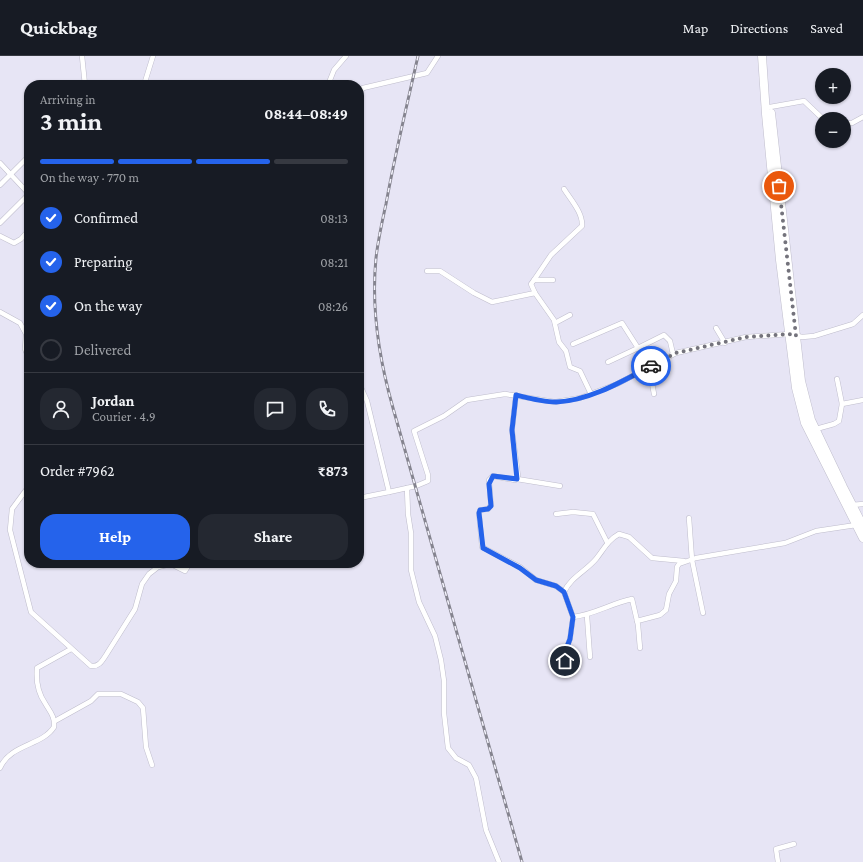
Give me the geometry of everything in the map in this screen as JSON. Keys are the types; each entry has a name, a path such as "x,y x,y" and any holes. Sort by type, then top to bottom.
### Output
{"highway":[{"path":"762,56 766,114 792,335 801,381 816,429 852,505 863,538"},
{"path":"767,56 770,107 796,388 805,423 859,525"}],"street":[{"path":"82,56 84,80"},
{"path":"146,80 153,56"},
{"path":"330,80 334,70 346,56"},
{"path":"364,88 427,73 438,56"},
{"path":"770,107 804,101 815,112"},
{"path":"851,123 863,117"},
{"path":"0,185 10,173 24,160"},
{"path":"0,163 24,188"},
{"path":"564,190 575,205 582,221 582,226 551,255 531,284 535,293 555,323 559,342 566,351 570,367 580,371 591,394"},
{"path":"0,223 24,199"},
{"path":"0,236 14,243 24,236"},
{"path":"427,271 440,271 474,293 492,302 535,293"},
{"path":"534,280 553,280"},
{"path":"0,312 20,323 24,330"},
{"path":"555,323 570,315"},
{"path":"364,497 422,484 428,478 414,431 444,416 467,400 505,394 555,402 591,394 617,384 674,354 746,337 792,335 802,338 814,336 853,324 863,315"},
{"path":"573,344 622,323 638,348"},
{"path":"716,328 725,343"},
{"path":"608,362 664,335 667,336 670,341 674,354"},
{"path":"645,369 652,383 654,394"},
{"path":"816,429 831,426 839,421 842,404 837,379"},
{"path":"364,394 367,401 389,492"},
{"path":"516,395 512,430 517,479"},
{"path":"842,404 863,400"},
{"path":"560,486 493,476 489,480 491,505 488,509 480,510 479,513 482,547 520,568 536,580 556,586 564,592 573,617 570,639 565,652 564,671"},
{"path":"407,488 408,514 411,533 410,570 419,602 435,636 442,660 444,681 444,713 448,748 456,758 469,766 476,778 486,830 499,862"},
{"path":"24,493 12,509 10,530 31,612 70,649 91,666 96,666 101,662 135,609 142,584 149,574 157,568"},
{"path":"852,505 863,504"},
{"path":"556,514 572,512 593,514 607,542"},
{"path":"689,518 690,561 703,613"},
{"path":"637,621 660,615 666,610 669,594 676,581 677,567 679,564 784,543 816,531 859,525"},
{"path":"564,592 568,583 596,559 607,542 619,534 623,534 652,558 690,561"},
{"path":"179,568 185,571 187,568"},
{"path":"573,617 587,616 620,602 632,599 637,621 640,648"},
{"path":"587,616 590,657"},
{"path":"55,722 40,693 36,675 37,668 70,649"},
{"path":"0,768 2,762 17,750 51,731 55,722 91,701 98,694 121,694 138,702 143,708 146,747 152,765"},
{"path":"778,862 776,849 794,844"}],"railway":[{"path":"418,56 393,167 377,251 375,277 375,315 377,333 388,390 522,862"}],"way so far":[{"path":"651,366 676,353 746,337 789,334 796,336 779,186"}],"route":[{"path":"565,661 565,652 570,639 573,617 564,592 556,586 536,580 520,568 483,548 479,513 480,510 488,509 491,506 489,480 493,476 502,476 515,480 518,476 512,430 516,395 555,402 580,398 617,384 651,366"}]}
